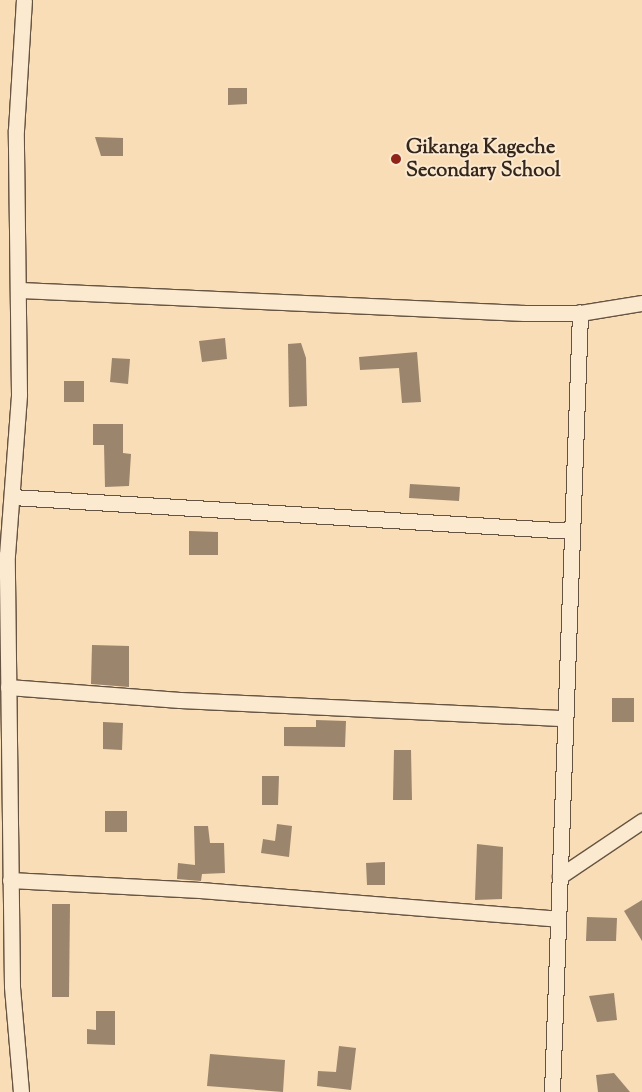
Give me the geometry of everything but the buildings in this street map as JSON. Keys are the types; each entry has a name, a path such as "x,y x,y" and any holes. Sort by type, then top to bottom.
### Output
{"street":[{"path":"22,1092 10,880 8,687 12,497 20,290 16,130 24,0"},
{"path":"20,290 580,313 642,303"},
{"path":"552,1092 580,313"},
{"path":"12,497 572,530"},
{"path":"8,687 180,700 566,718"},
{"path":"560,876 642,821"},
{"path":"10,880 200,890 558,919"}],"place":[{"name":"Gikanga Kageche Secondary School","path":"396,159"}]}
